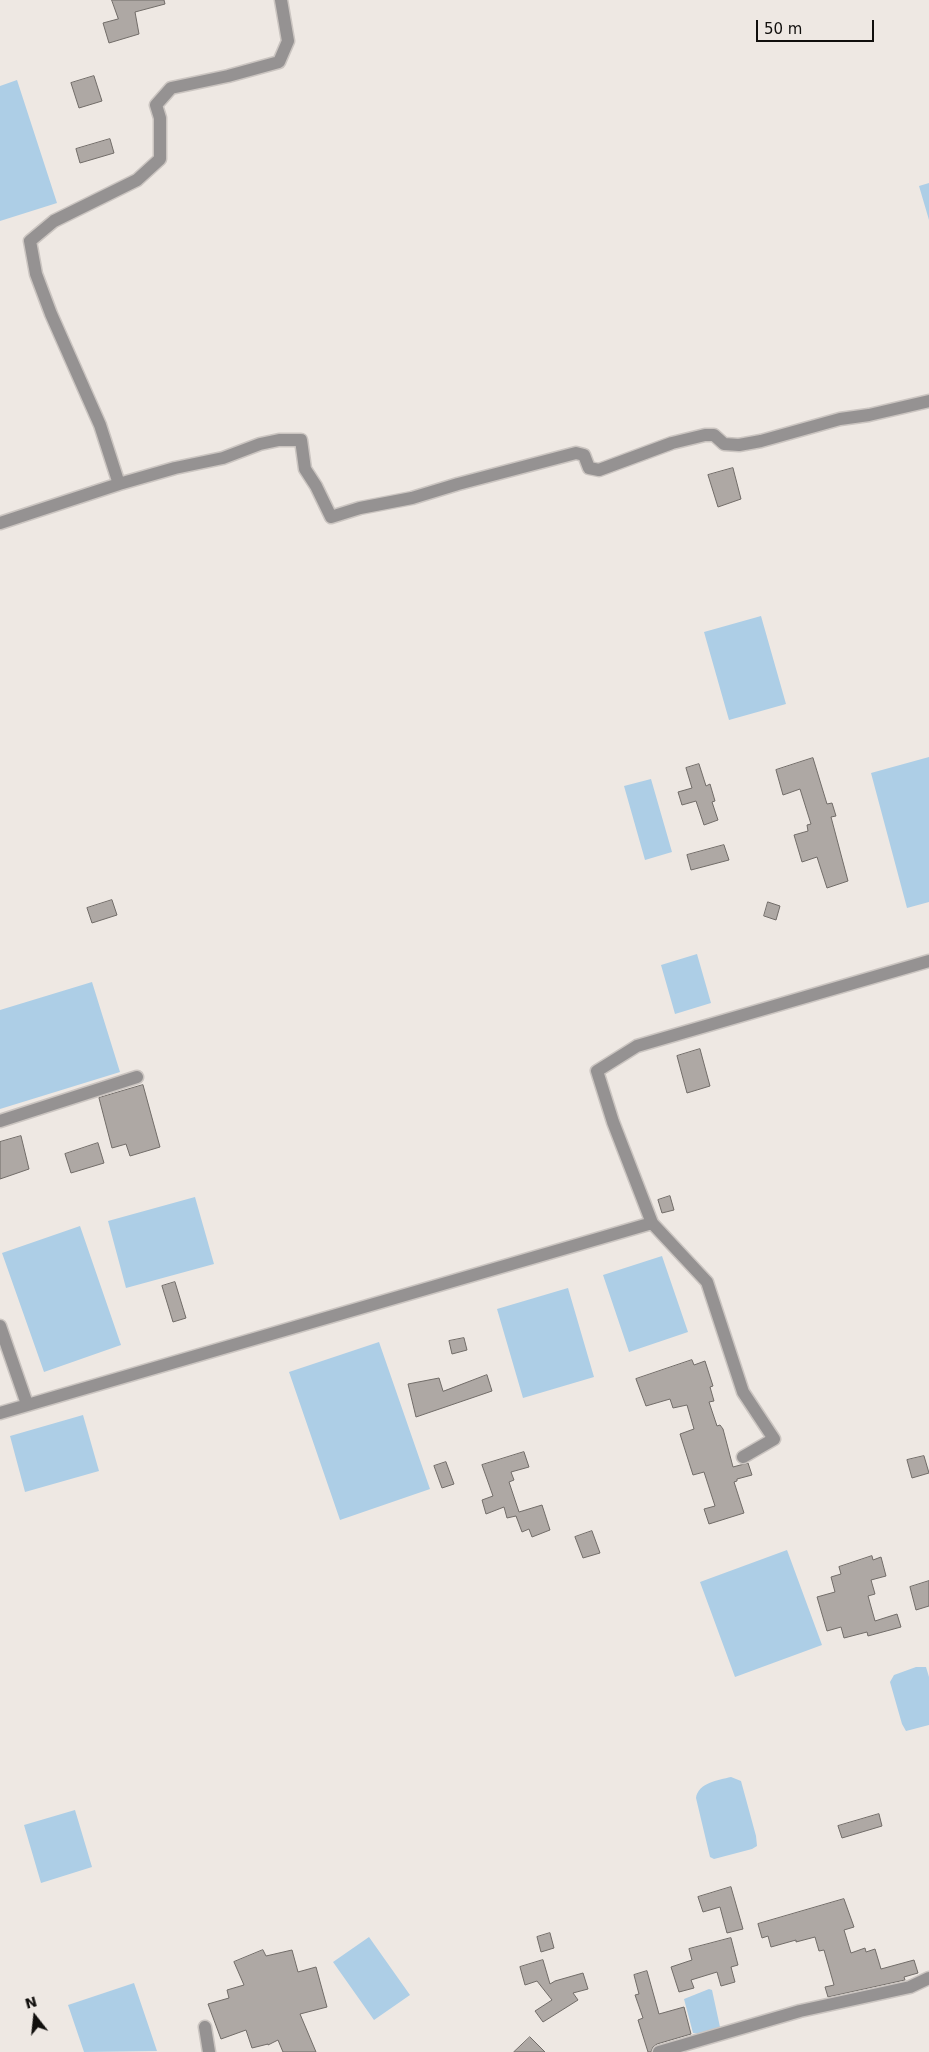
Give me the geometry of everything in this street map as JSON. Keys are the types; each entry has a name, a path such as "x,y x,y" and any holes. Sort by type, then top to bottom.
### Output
{"street":[{"path":"118,484 100,425 51,314 36,274 30,241 54,221 138,180 160,159 160,118 156,105 171,88 279,62 288,41 281,0"},
{"path":"0,523 118,484 175,468 223,458 260,444 279,440 301,440 305,468 331,516 360,508 412,498 576,453 584,454 589,468 599,470 672,443 705,435 714,435 724,444 740,445 840,419 869,415 929,401"},
{"path":"743,1457 774,1439 743,1392 707,1282 652,1223 597,1071 637,1046 929,961"},
{"path":"0,1121 137,1077"},
{"path":"0,1413 652,1223"},
{"path":"0,1326 27,1404"},
{"path":"658,2052 800,2011 910,1987 929,1978"},
{"path":"205,2027 209,2052"}],"water":[{"path":"17,80 57,203 0,221 0,86"},
{"path":"929,183 929,220 919,186"},
{"path":"761,616 786,704 729,720 704,632"},
{"path":"929,757 929,902 907,908 871,773"},
{"path":"651,779 672,852 645,860 624,786"},
{"path":"697,954 711,1003 675,1014 661,965"},
{"path":"92,982 120,1072 0,1109 0,1010"},
{"path":"195,1197 214,1264 126,1288 108,1221"},
{"path":"80,1226 121,1345 44,1372 2,1253"},
{"path":"662,1256 688,1332 629,1352 603,1275"},
{"path":"568,1288 594,1377 523,1398 497,1309"},
{"path":"379,1342 430,1489 340,1520 289,1372"},
{"path":"83,1415 99,1471 25,1492 10,1436"},
{"path":"787,1550 822,1645 735,1677 700,1582"},
{"path":"916,1667 926,1667 929,1677 929,1725 906,1731 902,1724 890,1682 894,1675"},
{"path":"731,1777 741,1781 757,1846 714,1859 710,1857 696,1798 700,1789 705,1786"},
{"path":"75,1810 92,1867 41,1883 24,1825"},
{"path":"369,1937 410,1995 374,2020 333,1962"},
{"path":"134,1983 157,2051 84,2052 68,2005"},
{"path":"709,1989 712,1990 720,2027 702,2034 693,2033 684,1999"}],"building":[{"path":"112,0 164,0 165,4 135,12 139,34 109,43 103,23 118,19"},
{"path":"94,76 102,101 79,108 71,83"},
{"path":"110,139 114,153 80,163 76,149"},
{"path":"733,468 741,499 718,507 708,475"},
{"path":"813,758 827,804 832,803 836,816 831,817 848,881 827,888 817,857 802,862 794,835 808,831 807,825 811,824 800,789 783,795 776,770"},
{"path":"699,764 706,786 710,784 715,801 712,802 718,820 704,825 696,801 682,805 678,792 692,788 686,768"},
{"path":"724,845 729,860 691,870 687,855"},
{"path":"112,900 117,915 92,923 87,908"},
{"path":"768,902 780,906 776,920 764,916"},
{"path":"700,1049 710,1086 687,1093 677,1056"},
{"path":"143,1085 160,1147 130,1156 126,1144 112,1148 99,1098"},
{"path":"21,1136 29,1169 0,1179 0,1142"},
{"path":"98,1143 104,1163 71,1173 65,1154"},
{"path":"670,1196 674,1210 662,1213 658,1200"},
{"path":"175,1282 186,1318 173,1322 162,1286"},
{"path":"464,1338 467,1350 452,1354 449,1341"},
{"path":"692,1360 694,1365 705,1361 713,1386 710,1387 714,1401 709,1402 717,1426 720,1425 723,1429 733,1467 748,1463 752,1475 737,1479 734,1482 744,1513 709,1524 704,1509 715,1506 704,1472 693,1475 680,1434 694,1429 687,1405 673,1408 670,1399 646,1406 636,1379"},
{"path":"487,1375 492,1391 416,1417 408,1384 439,1378 443,1391"},
{"path":"524,1452 529,1467 511,1472 514,1480 509,1482 519,1512 542,1505 550,1530 532,1537 529,1529 522,1532 516,1516 507,1518 504,1507 486,1514 482,1500 493,1496 482,1465"},
{"path":"924,1456 929,1473 912,1478 907,1460"},
{"path":"446,1462 454,1484 442,1488 434,1466"},
{"path":"592,1531 600,1553 583,1558 575,1537"},
{"path":"872,1556 873,1560 881,1557 886,1576 871,1580 875,1594 868,1596 875,1621 897,1614 901,1627 868,1636 867,1632 844,1638 841,1627 827,1631 817,1597 835,1592 831,1577 841,1574 839,1567"},
{"path":"929,1581 929,1606 916,1610 910,1587"},
{"path":"879,1814 882,1826 842,1838 838,1826"},
{"path":"731,1887 743,1929 727,1933 720,1907 703,1912 698,1897"},
{"path":"844,1899 854,1927 844,1930 851,1953 865,1948 866,1952 875,1949 881,1969 914,1960 918,1973 904,1977 905,1980 828,1997 825,1987 834,1985 824,1950 819,1951 815,1937 771,1947 768,1936 762,1938 758,1924"},
{"path":"550,1933 554,1948 541,1952 537,1937"},
{"path":"731,1938 738,1965 731,1967 735,1982 721,1986 717,1972 691,1980 694,1988 679,1992 671,1967 692,1960 689,1949"},
{"path":"263,1950 266,1956 292,1950 298,1972 316,1967 327,2007 300,2014 316,2052 283,2052 278,2040 268,2045 252,2048 246,2030 221,2039 208,2004 229,1998 227,1990 244,1985 234,1962"},
{"path":"543,1960 550,1984 583,1973 588,1989 573,1993 578,2000 543,2022 535,2011 552,2000 537,1981 525,1985 520,1967"},
{"path":"647,1971 659,2014 684,2007 691,2034 657,2044 651,2052 648,2052 638,2020 643,2018 635,1995 639,1994 634,1975"},
{"path":"530,2037 545,2052 514,2052"}]}
